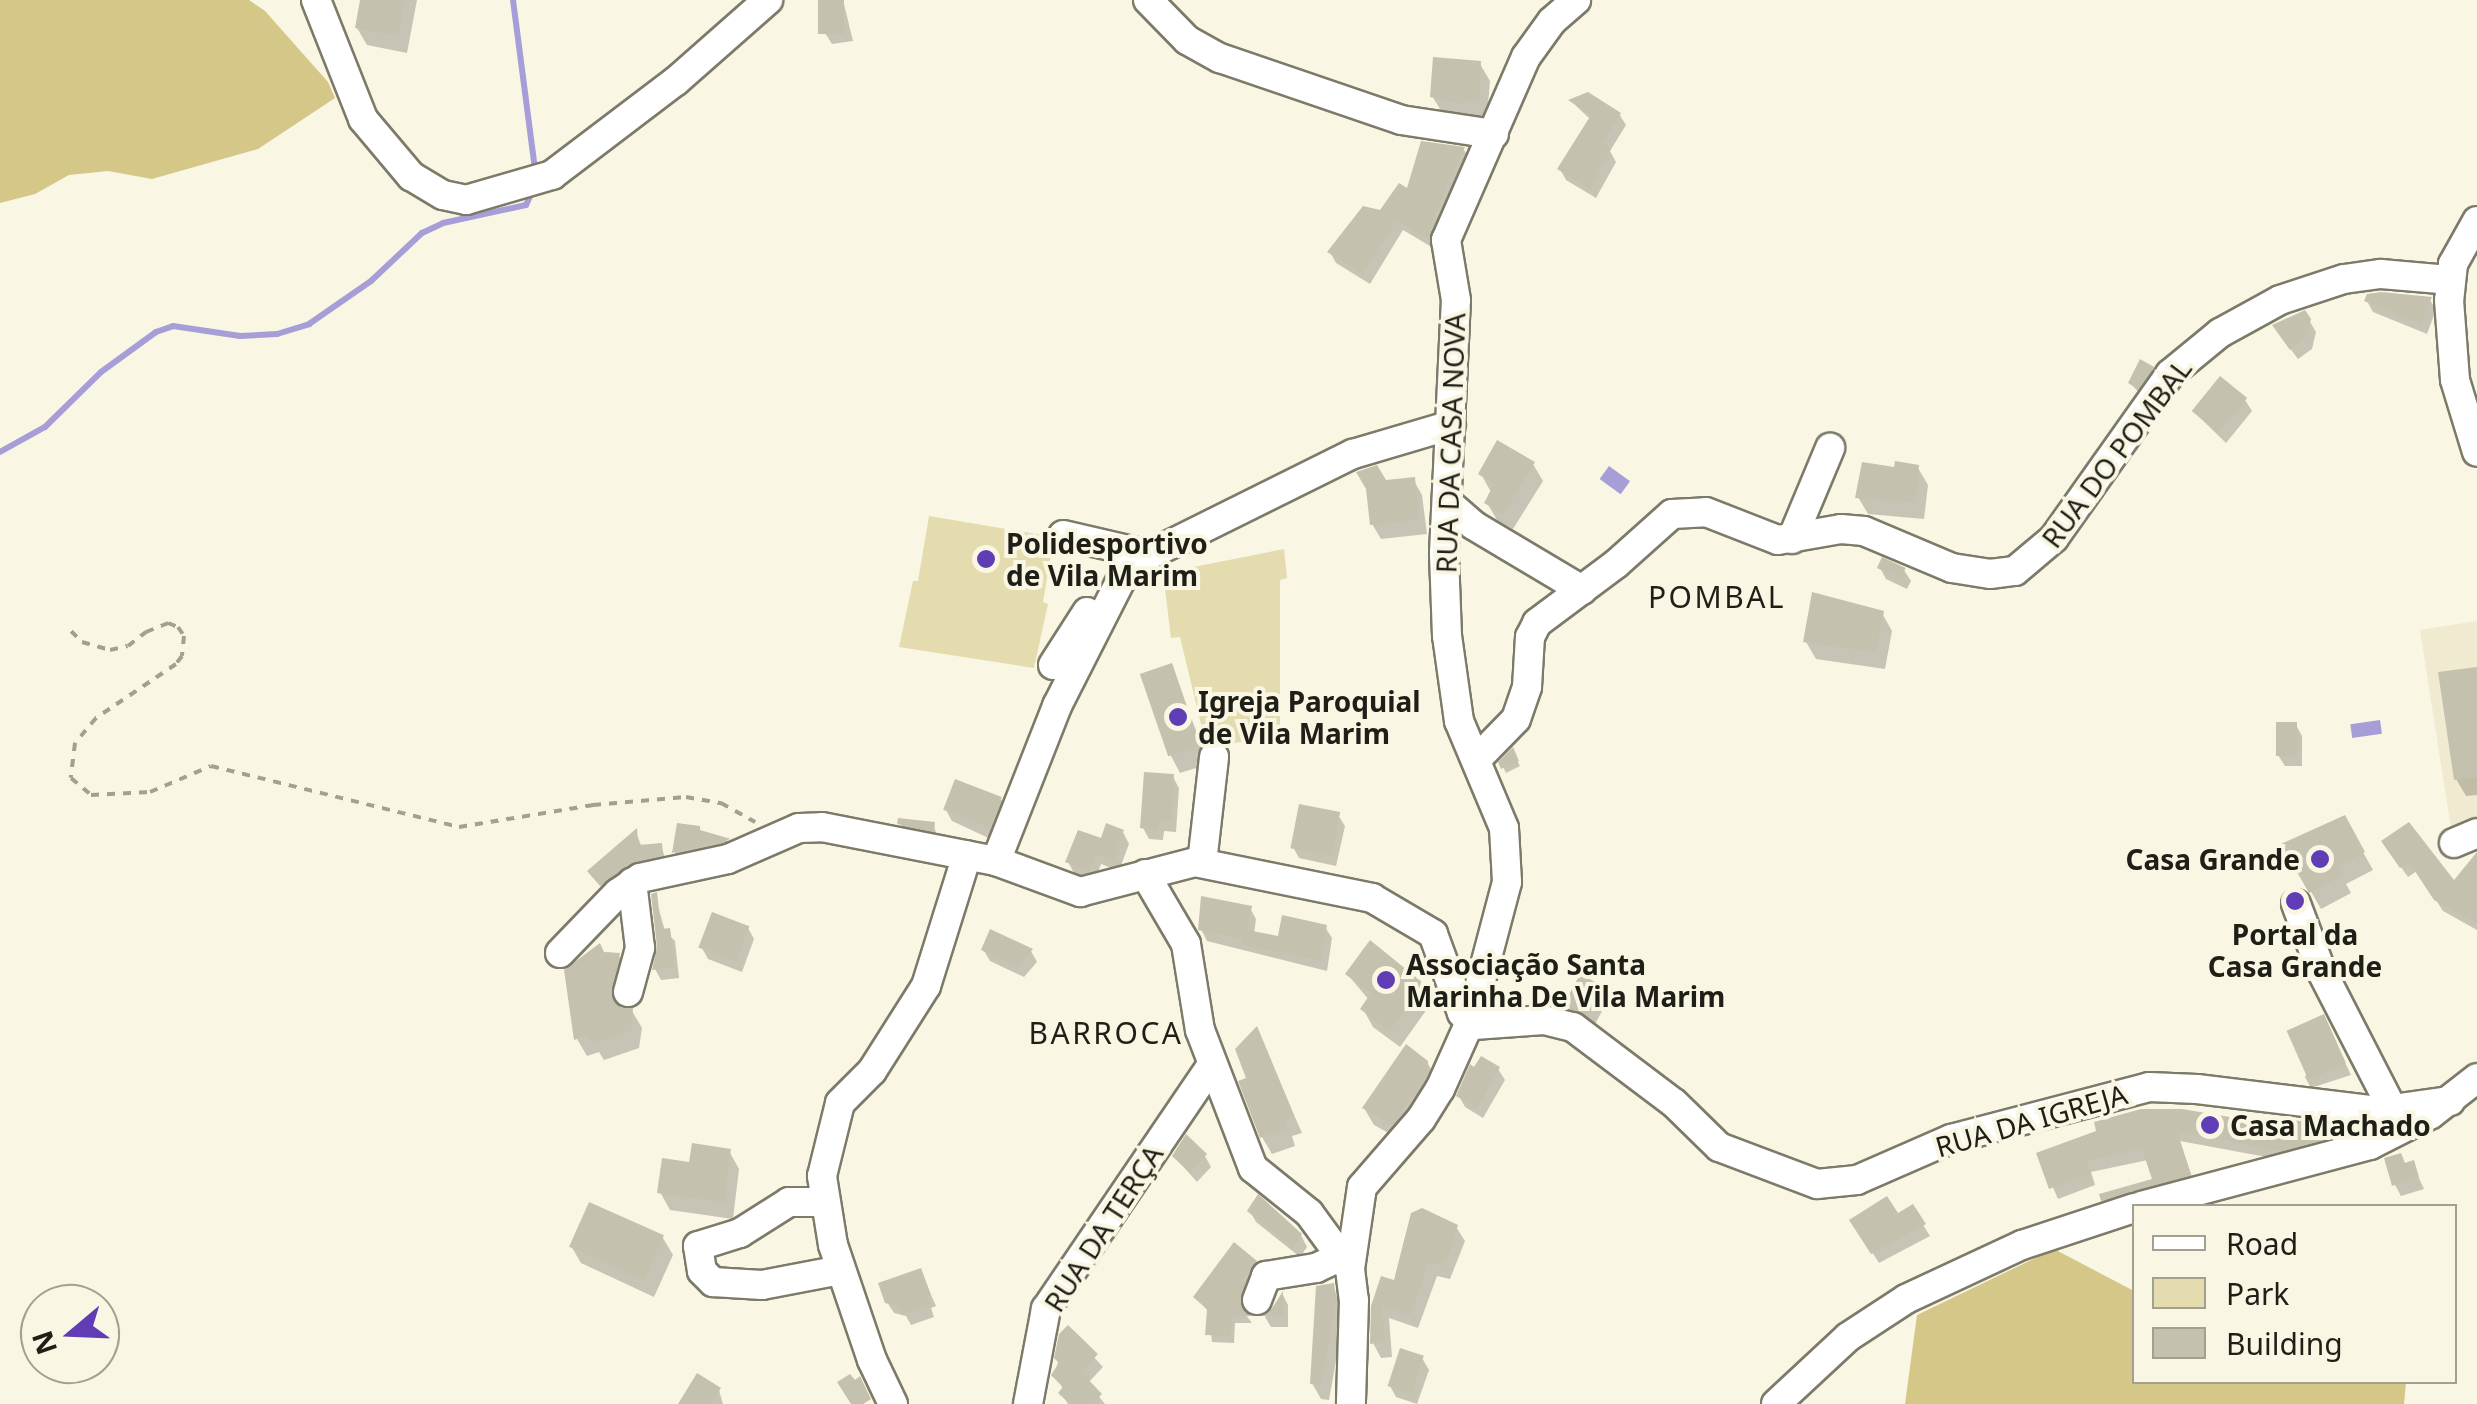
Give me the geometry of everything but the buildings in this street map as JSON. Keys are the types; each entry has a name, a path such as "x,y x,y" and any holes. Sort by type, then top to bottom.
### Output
{"street":[{"path":"316,0 362,119 412,176 443,196 466,200 520,188 552,175 676,82 768,0"},
{"path":"1148,0 1187,40 1220,58 1401,120 1494,134"},
{"name":"RUA DA CASA NOVA","path":"1476,760 1458,720 1444,586 1456,300 1447,260 1447,233 1526,57 1552,21 1576,0"},
{"path":"2477,220 2449,287 2455,380 2477,452"},
{"path":"2449,287 2477,261"},
{"name":"RUA DO POMBAL","path":"1476,760 1516,719 1528,686 1534,627 1681,510 1712,514 1772,539 1792,540 1853,529 1952,568 1990,574 2015,571 2054,538 2170,374 2220,333 2280,300 2344,280 2381,274 2449,287"},
{"path":"1053,665 1081,619 1144,554 1267,500 1353,454 1451,424"},
{"path":"1792,540 1830,448"},
{"path":"1447,502 1472,525 1582,590"},
{"path":"1063,535 1144,554"},
{"path":"996,862 1046,730 1121,580"},
{"path":"1202,862 1214,757"},
{"path":"1351,1404 1354,1300 1346,1263 1362,1188 1429,1110 1470,1022 1509,862 1500,813 1476,760"},
{"path":"560,953 632,882 728,859 799,828 822,827 996,862 1080,892 1185,862 1202,862 1362,895 1412,918 1438,940 1459,1006 1470,1022"},
{"path":"893,1404 841,1270 824,1202 824,1165 844,1097 872,1071 893,1033 922,994 968,856"},
{"path":"1145,874 1186,944 1198,1020 1256,1173 1302,1207 1346,1263"},
{"path":"628,992 640,948 632,882"},
{"path":"2296,904 2321,970 2394,1112"},
{"name":"RUA DA IGREJA","path":"1470,1022 1484,1028 1544,1020 1573,1026 1674,1104 1718,1147 1817,1184 1857,1180 1950,1139 2150,1088 2182,1087 2394,1112 2450,1100"},
{"name":"RUA DA TERÇA","path":"1028,1404 1046,1309 1212,1065"},
{"path":"2153,1204 2386,1139 2450,1100 2477,1078"},
{"path":"824,1202 788,1202 740,1234 698,1246 702,1271 713,1282 762,1284 841,1270"},
{"path":"1778,1402 1848,1338 1906,1299 2022,1245 2132,1210"},
{"path":"1258,1300 1266,1276 1346,1263"}],"path":[{"path":"70,631 82,642 110,650 128,646 146,632 168,623 178,627 184,636 182,656 176,664 82,732 71,754 72,778 92,795 150,792 211,766 327,791 459,827 607,803 699,797 758,823 799,828"}],"shaded area":[{"path":"0,0 249,0 265,11 328,82 335,98 258,149 152,179 108,171 69,175 35,194 0,203"},
{"path":"1609,466 1630,481 1621,494 1600,479"},
{"path":"2477,621 2477,819 2452,835 2420,630"},
{"path":"2380,720 2382,734 2352,738 2350,724"},
{"path":"2054,1249 2132,1290 2132,1384 2406,1384 2404,1404 1905,1404 1917,1315"}],"green space":[{"path":"929,516 1054,537 1043,602 1048,604 1034,668 899,647 913,581 918,581"},
{"path":"1284,549 1287,578 1280,580 1280,739 1206,745 1180,637 1171,638 1163,573"}],"waterway":[{"path":"513,0 535,170"},
{"path":"0,452 45,427 101,372 156,332 173,326 240,336 277,334 309,324 371,281 422,233 443,223 526,205 534,188"}],"place":[{"name":"Polidesportivo de Vila Marim","path":"986,559"},
{"name":"Igreja Paroquial de Vila Marim","path":"1178,717"},
{"name":"Casa Grande","path":"2320,859"},
{"name":"Portal da Casa Grande","path":"2295,901"},
{"name":"Associação Santa Marinha De Vila Marim","path":"1386,980"},
{"name":"Casa Machado","path":"2210,1125"}],"district":[{"name":"POMBAL","path":"1717,597"},
{"name":"BARROCA","path":"1106,1033"}]}
